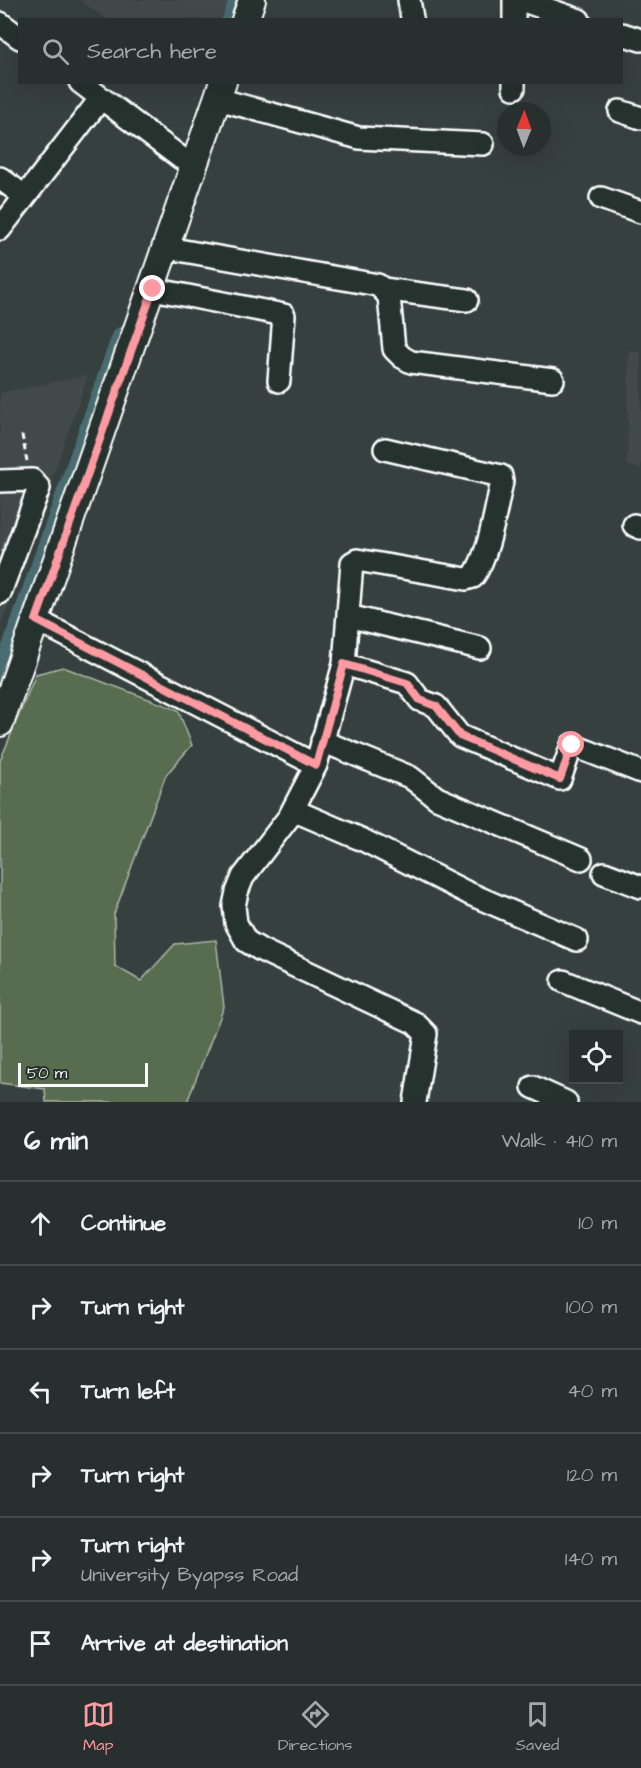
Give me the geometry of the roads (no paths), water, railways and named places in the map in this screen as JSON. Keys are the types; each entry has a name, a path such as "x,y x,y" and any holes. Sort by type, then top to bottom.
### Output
{"main road":[{"path":"246,18 252,0"},
{"path":"0,723 167,248 188,162 221,91"}],"street":[{"path":"514,0 514,18"},
{"path":"521,0 573,18"},
{"path":"0,23 18,36"},
{"path":"623,35 641,40"},
{"path":"83,84 188,162"},
{"path":"221,91 359,138 483,144"},
{"path":"0,229 101,98"},
{"path":"620,111 641,118"},
{"path":"0,178 24,196"},
{"path":"601,198 641,212"},
{"path":"167,248 378,285 389,296 394,349 411,362 553,380"},
{"path":"153,289 284,315 279,381"},
{"path":"383,289 467,300"},
{"path":"384,449 501,476 502,482 488,541 473,577 466,579 357,560 352,563 344,664 316,765 293,810 243,877 234,906 236,923 246,941 415,1023 426,1034 415,1102"},
{"path":"0,481 32,480 39,488 0,593"},
{"path":"348,616 480,648"},
{"path":"36,620 316,765"},
{"path":"344,664 407,683 420,700 436,706 460,736 560,779 572,745 641,772"},
{"path":"322,741 410,777 437,798 581,860"},
{"path":"293,810 363,840 468,893 577,940"},
{"path":"604,873 641,887"},
{"path":"563,981 641,1013"},
{"path":"533,1086 566,1102"}],"waterway":[{"path":"232,18 238,0"},
{"path":"0,678 121,336"}]}
